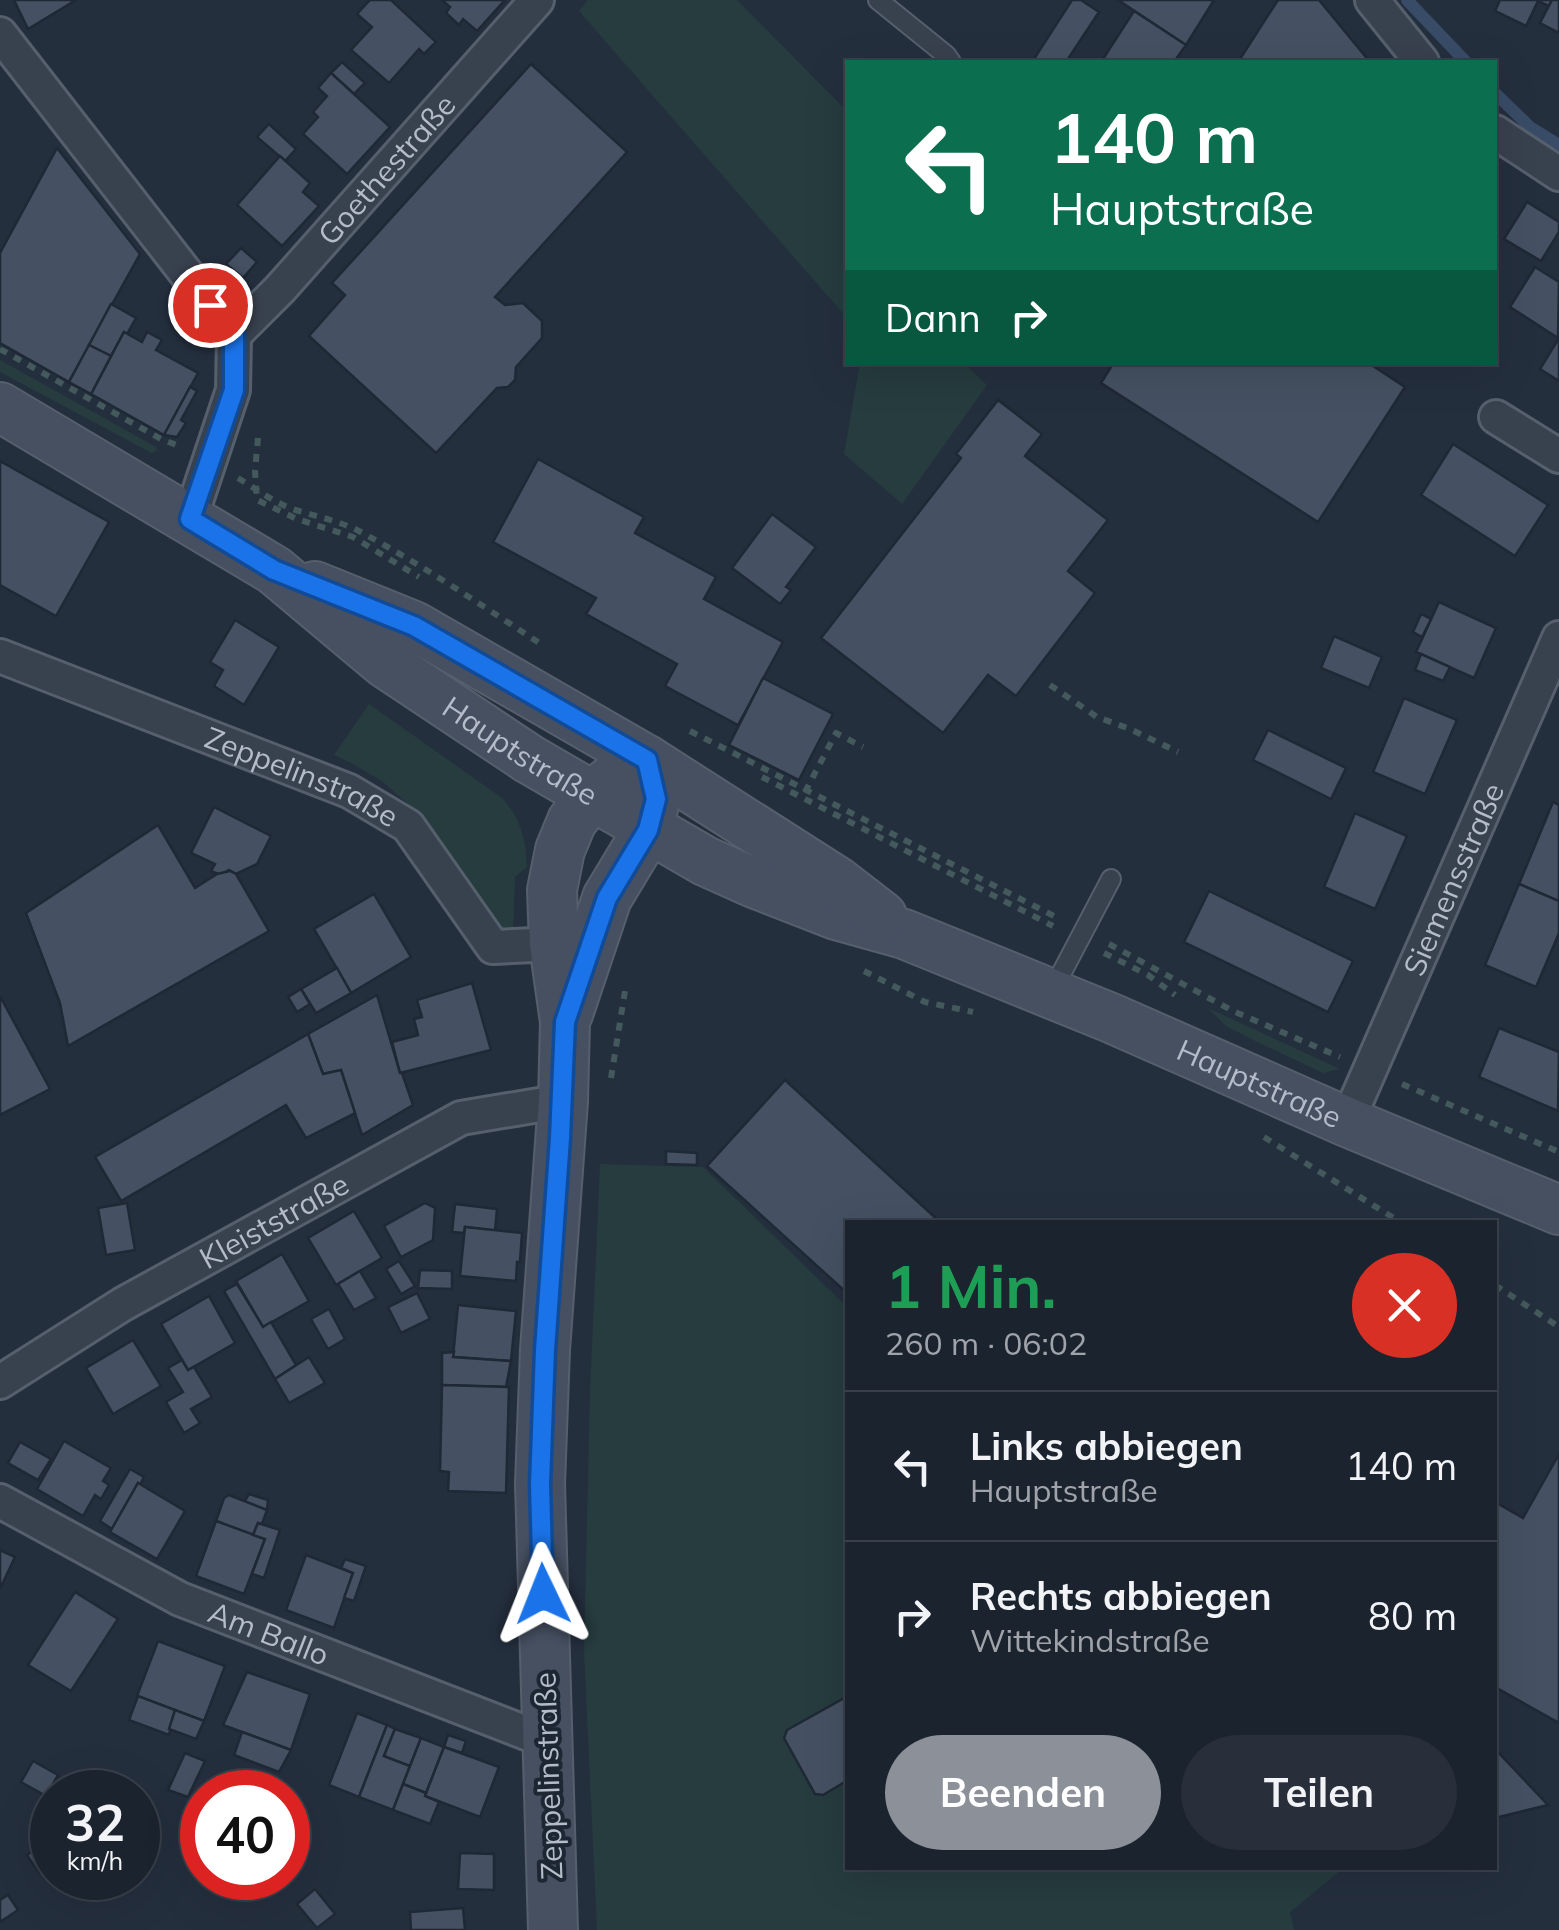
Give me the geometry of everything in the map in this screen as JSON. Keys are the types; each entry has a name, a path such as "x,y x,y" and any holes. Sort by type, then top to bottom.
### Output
{"main road":[{"name":"Hauptstraße","path":"0,407 274,570 385,663 505,744 704,862 836,915 904,934 1111,1018 1559,1210"},
{"name":"Hauptstraße","path":"274,570 414,626 647,760 838,882 904,934"},
{"name":"Zeppelinstraße","path":"553,1930 540,1484 565,1022 554,944 552,890 560,850 572,821 591,796 647,760 656,799 648,830 607,898 565,1022"}],"street":[{"name":"Goethestraße","path":"234,335 280,289 536,0"},
{"path":"1372,0 1420,60"},
{"path":"0,34 234,335 234,390 190,519"},
{"path":"1497,133 1559,174"},
{"path":"1496,416 1559,456"},
{"name":"Siemensstraße","path":"1347,1122 1559,638"},
{"name":"Zeppelinstraße","path":"0,656 349,791 408,826 493,946 554,944"},
{"name":"Kleiststraße","path":"0,1382 124,1304 460,1118 562,1101"},
{"name":"Am Ballo","path":"0,1501 180,1599 547,1742"}],"lane":[{"path":"878,0 949,60"},
{"path":"1051,994 1110,879"}],"path":[{"path":"0,349 280,504 356,530 550,650"},
{"path":"1050,685 1096,717 1178,752"},
{"path":"684,728 804,794 1233,1011 1559,1152"},
{"path":"804,794 836,733 863,748"},
{"path":"1497,1286 1559,1327"}],"green space":[{"path":"588,0 737,0 845,109 845,316 579,11"},
{"path":"0,360 157,451 144,449 0,372"},
{"path":"860,365 965,365 987,385 902,504 844,454"},
{"path":"369,704 502,798 514,814 524,838 527,867 515,877 513,935 496,931 408,804 382,781 334,755"},
{"path":"1208,1008 1340,1069 1323,1073 1226,1026"},
{"path":"600,1164 703,1167 845,1305 845,1870 1342,1870 1290,1912 1294,1930 597,1930 584,1651"}],"building":[{"path":"14,0 76,0 28,29"},
{"path":"370,0 391,0 436,42 424,54 419,49 389,83 351,50 372,27 357,14"},
{"path":"442,0 505,0 477,31 463,19 459,25 446,13 450,7"},
{"path":"1072,0 1081,0 1099,12 1067,60 1033,60"},
{"path":"1118,0 1214,0 1186,45"},
{"path":"1278,0 1319,0 1368,60 1239,60"},
{"path":"1500,0 1552,0 1549,6 1538,1 1526,26 1495,11"},
{"path":"1552,0 1559,0 1559,33 1540,23"},
{"path":"1134,11 1186,45 1175,60 1102,60"},
{"path":"342,62 365,83 354,94 331,73"},
{"path":"531,64 627,152 495,297 505,305 523,303 542,321 542,338 516,367 515,380 508,387 497,388 436,453 309,336 345,295 332,283"},
{"path":"331,73 390,127 347,174 303,134 318,117 313,112 327,96 318,88"},
{"path":"269,124 296,149 285,161 257,137"},
{"path":"57,148 140,254 69,382 0,343 0,253"},
{"path":"280,156 310,183 303,192 319,206 282,246 237,205"},
{"path":"1527,202 1559,222 1559,232 1541,261 1504,239"},
{"path":"241,248 257,262 243,278 226,264"},
{"path":"1535,267 1559,282 1558,338 1510,307"},
{"path":"111,304 136,318 111,356 89,345"},
{"path":"124,332 142,342 147,332 162,340 156,350 198,373 164,435 91,394"},
{"path":"1559,338 1559,381 1540,369"},
{"path":"89,345 111,356 91,394 69,382"},
{"path":"1112,365 1372,365 1405,387 1318,522 1101,383"},
{"path":"190,387 197,391 181,420 186,423 177,437 164,435"},
{"path":"998,400 1042,434 1025,456 1108,520 1068,571 1095,593 1016,696 988,675 943,733 821,638 961,458 956,454"},
{"path":"1453,444 1548,505 1515,556 1421,495"},
{"path":"538,459 644,517 635,533 716,577 704,599 783,642 738,725 665,686 677,664 586,614 596,598 493,542"},
{"path":"0,461 109,522 56,616 0,585"},
{"path":"772,514 816,547 786,587 791,590 780,604 732,568"},
{"path":"1439,602 1496,628 1474,678 1416,652"},
{"path":"1421,614 1431,619 1422,637 1413,632"},
{"path":"235,620 279,647 244,705 214,686 223,670 210,662"},
{"path":"1334,636 1382,657 1369,688 1321,668"},
{"path":"1421,654 1450,667 1443,681 1415,670"},
{"path":"763,678 833,714 799,780 729,745"},
{"path":"1404,698 1457,720 1425,794 1373,772"},
{"path":"1268,730 1346,768 1331,799 1253,760"},
{"path":"1553,802 1559,805 1559,901 1519,884"},
{"path":"214,807 271,836 257,864 236,874 229,870 220,875 211,871 215,864 191,853"},
{"path":"1355,813 1407,836 1375,909 1324,887"},
{"path":"158,825 195,888 217,874 236,874 269,931 68,1046 60,1003 26,913"},
{"path":"1519,884 1559,901 1559,933 1536,987 1485,965"},
{"path":"1209,891 1353,961 1328,1012 1184,942"},
{"path":"374,894 411,957 351,993 314,929"},
{"path":"337,968 351,993 316,1013 301,989"},
{"path":"472,983 491,1050 400,1073 392,1042 418,1035 414,1019 422,1017 417,1000"},
{"path":"301,989 310,1004 297,1012 288,997"},
{"path":"377,995 413,1105 362,1135 341,1070 323,1074 308,1034"},
{"path":"0,996 50,1089 0,1115"},
{"path":"1499,1028 1559,1052 1558,1111 1479,1077"},
{"path":"308,1034 323,1074 341,1070 355,1113 306,1138 286,1105 121,1201 95,1157"},
{"path":"785,1080 938,1220 845,1220 845,1291 707,1166"},
{"path":"666,1151 697,1153 697,1165 666,1164"},
{"path":"127,1203 135,1250 106,1255 98,1208"},
{"path":"425,1203 435,1208 433,1240 401,1257 384,1226"},
{"path":"455,1204 497,1209 495,1231 465,1227 464,1233 452,1232"},
{"path":"354,1211 382,1258 336,1285 308,1238"},
{"path":"465,1227 522,1233 516,1281 460,1276"},
{"path":"282,1254 309,1301 263,1327 236,1281"},
{"path":"399,1261 415,1286 401,1294 386,1269"},
{"path":"420,1270 452,1271 452,1289 418,1288"},
{"path":"360,1271 376,1298 354,1310 338,1284"},
{"path":"237,1284 263,1327 271,1322 296,1365 275,1379 224,1291"},
{"path":"417,1293 430,1319 401,1333 388,1307"},
{"path":"209,1296 235,1343 188,1370 161,1324"},
{"path":"458,1305 516,1311 511,1361 453,1357"},
{"path":"329,1309 345,1339 328,1349 311,1319"},
{"path":"133,1340 161,1386 113,1414 86,1368"},
{"path":"454,1352 453,1357 511,1361 506,1387 442,1385 442,1353"},
{"path":"309,1357 325,1383 289,1403 275,1379"},
{"path":"182,1360 188,1370 194,1367 212,1397 191,1409 200,1423 184,1433 166,1402 183,1392 168,1368"},
{"path":"442,1385 509,1387 506,1493 448,1491 449,1472 440,1471"},
{"path":"64,1441 111,1468 103,1481 109,1485 101,1499 95,1495 83,1516 37,1489"},
{"path":"20,1442 51,1459 38,1480 8,1463"},
{"path":"1559,1454 1559,1723 1497,1688 1497,1503 1523,1518"},
{"path":"130,1469 144,1477 112,1529 100,1521"},
{"path":"138,1483 185,1511 157,1559 110,1532"},
{"path":"249,1494 268,1500 267,1510 244,1502"},
{"path":"229,1495 267,1510 253,1535 216,1521 224,1498"},
{"path":"216,1521 265,1539 244,1594 196,1576"},
{"path":"258,1523 280,1530 264,1578 252,1574 265,1539 253,1535"},
{"path":"0,1550 15,1557 0,1589"},
{"path":"306,1555 353,1573 334,1628 286,1610"},
{"path":"345,1559 366,1566 354,1601 344,1598 353,1573 341,1568"},
{"path":"75,1592 118,1619 71,1691 28,1665"},
{"path":"158,1641 225,1666 204,1721 137,1696"},
{"path":"247,1672 310,1694 291,1750 223,1725"},
{"path":"138,1696 175,1710 169,1735 129,1720"},
{"path":"845,1698 845,1782 823,1795 815,1794 784,1738 787,1730"},
{"path":"175,1710 204,1721 196,1739 169,1729"},
{"path":"357,1713 387,1725 359,1797 329,1785"},
{"path":"387,1725 395,1729 384,1756 410,1766 393,1810 359,1797"},
{"path":"395,1729 421,1738 410,1766 384,1756"},
{"path":"242,1732 291,1750 280,1770 234,1755"},
{"path":"448,1735 466,1741 462,1753 444,1747"},
{"path":"421,1738 444,1747 426,1793 403,1784"},
{"path":"444,1747 499,1767 480,1817 425,1796"},
{"path":"1497,1751 1548,1805 1497,1818"},
{"path":"185,1753 205,1761 201,1770 180,1770 180,1794 168,1790"},
{"path":"33,1761 49,1770 30,1770 30,1787 21,1782"},
{"path":"403,1784 439,1802 430,1824 393,1810"},
{"path":"460,1853 494,1854 494,1890 458,1889"},
{"path":"315,1889 335,1914 317,1928 297,1904 310,1900"},
{"path":"8,1895 18,1910 0,1922 0,1900"},
{"path":"463,1908 465,1930 411,1930 410,1912"}],"waterway":[{"path":"1407,0 1464,60"},
{"path":"1497,95 1530,127 1559,145"}],"route":[{"path":"210,305 234,335 234,390 190,519 274,570 414,626 647,760 656,799 648,830 607,898 565,1022 545,1350 540,1484 543,1594"}]}
